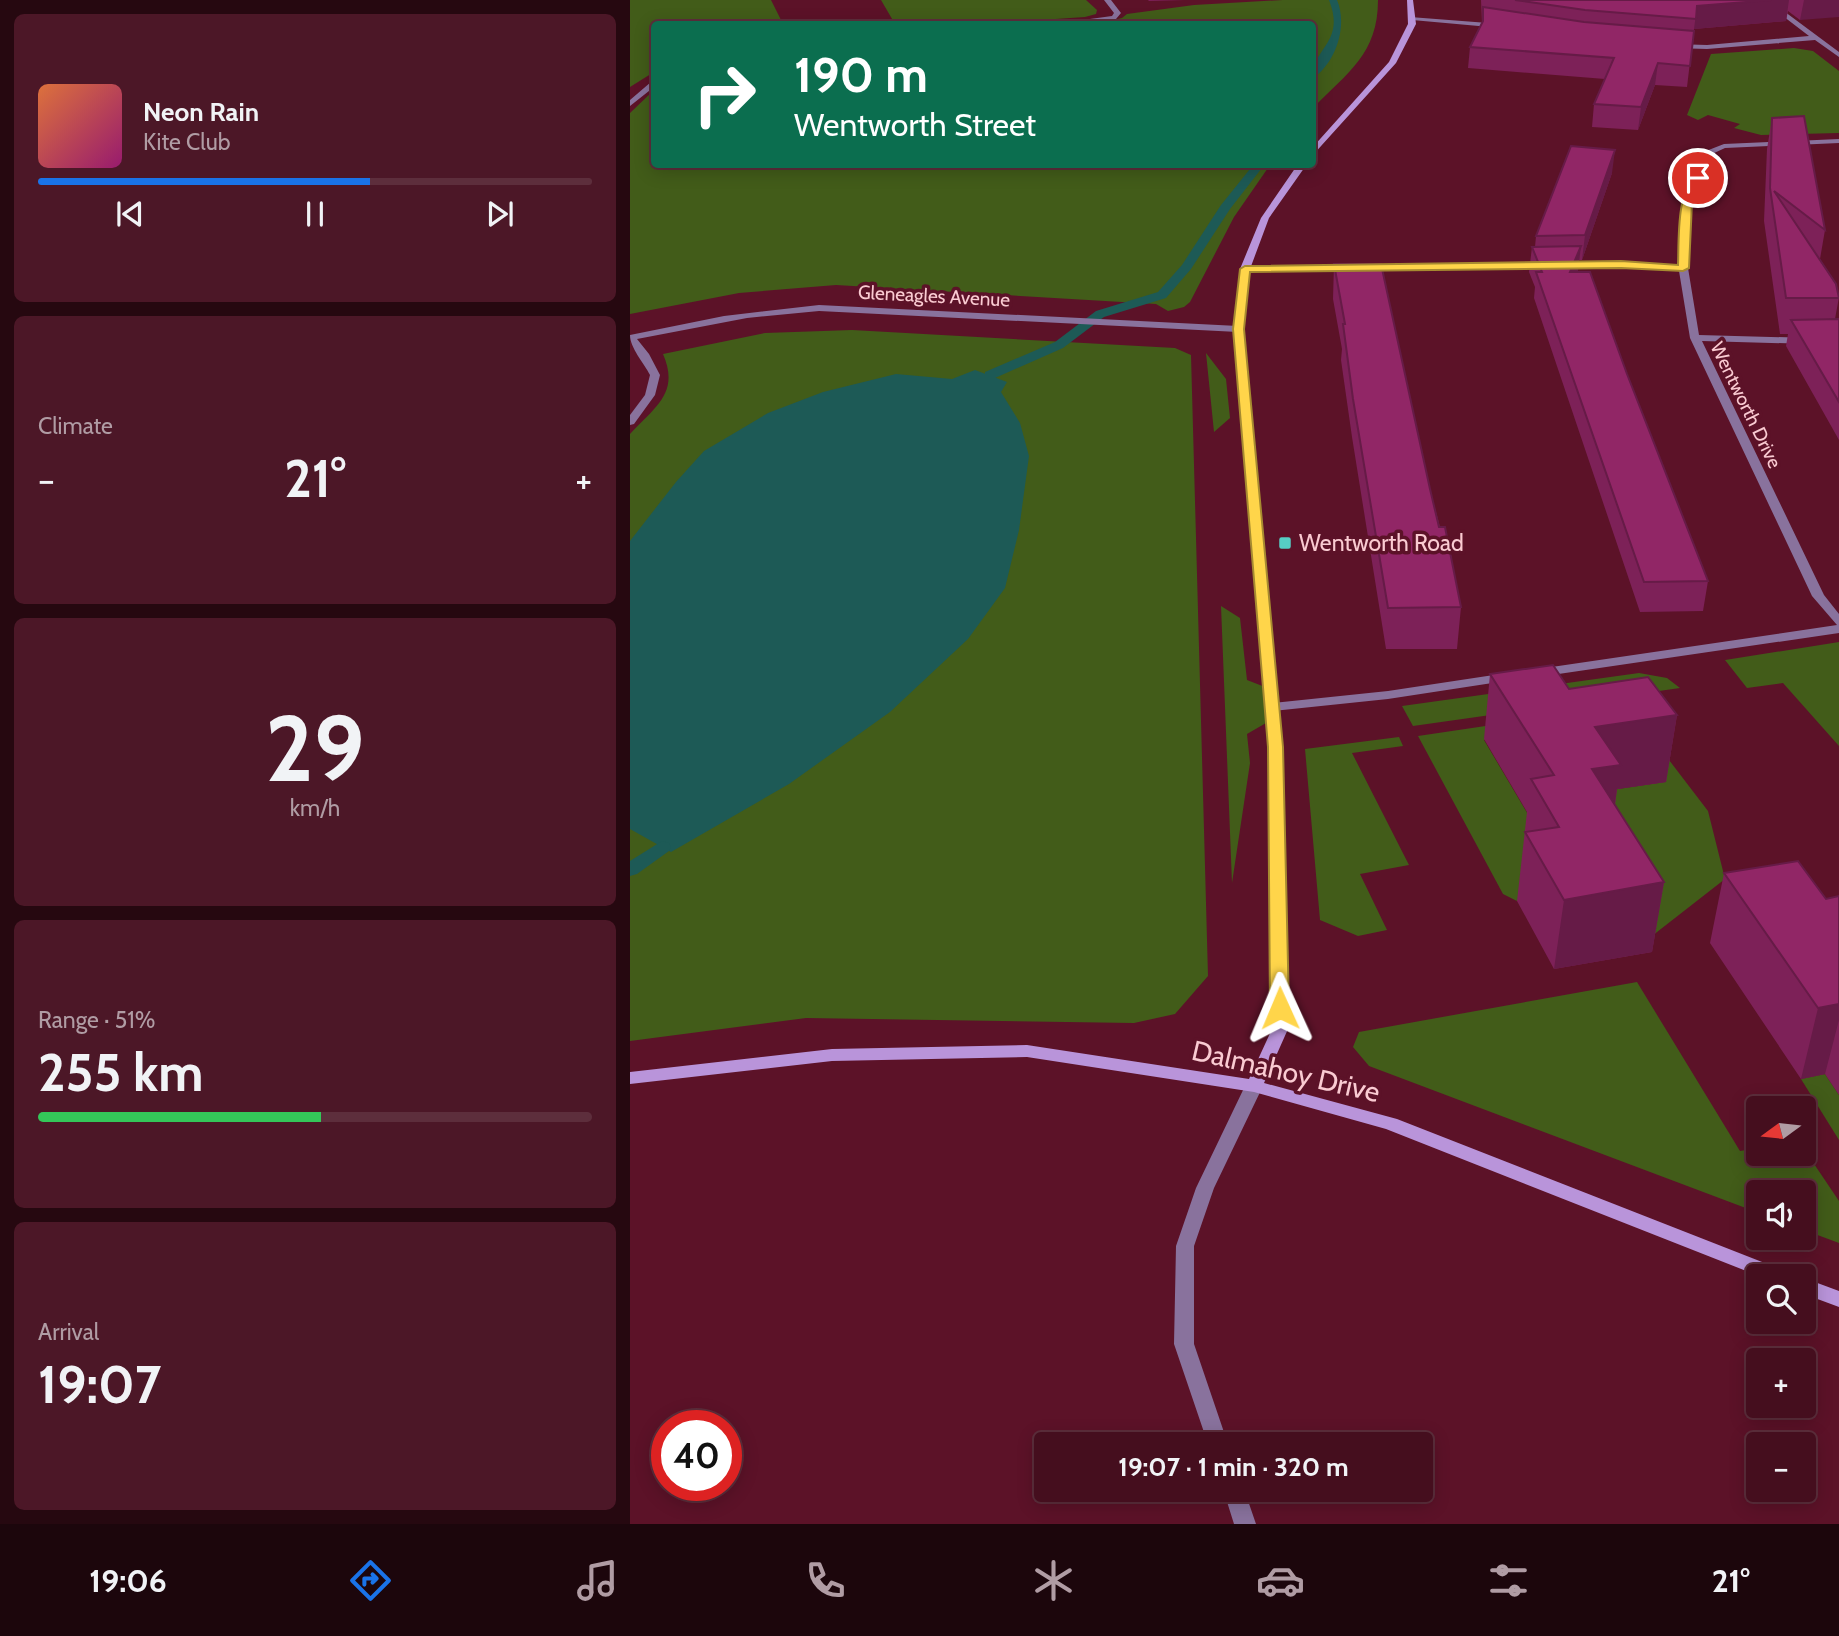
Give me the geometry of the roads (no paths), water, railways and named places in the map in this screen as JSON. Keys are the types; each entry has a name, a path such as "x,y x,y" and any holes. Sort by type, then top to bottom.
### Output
{"street":[{"path":"1086,21 1114,18 1118,13 1107,0"},
{"path":"1316,149 1392,63 1412,24 1410,0"},
{"path":"1768,3 1790,4"},
{"path":"1768,3 1839,55"},
{"path":"1412,18 1476,22 1516,28"},
{"path":"1661,46 1707,47 1815,38"},
{"path":"630,104 651,86"},
{"name":"Wentworth Drive","path":"1839,141 1724,146 1709,153 1687,202 1683,268 1695,338 1818,596 1839,622"},
{"path":"1214,1432 1184,1344 1185,1246 1205,1188 1280,1028 1273,707 1238,329 1245,269 1265,218 1300,168"},
{"path":"1245,269 1621,265 1683,268"},
{"name":"Gleneagles Avenue","path":"630,338 720,318 765,311 819,308 1238,329"},
{"path":"630,338 645,354 655,375 650,395 630,422"},
{"path":"1695,338 1812,341 1839,339"},
{"path":"1273,707 1388,695 1839,629"},
{"name":"Dalmahoy Drive","path":"630,1078 832,1055 1027,1051 1254,1086 1391,1124 1747,1264"},
{"path":"1816,1291 1839,1300"},
{"path":"1237,1502 1245,1524"}],"water":[{"path":"975,370 1007,382 1001,392 1020,423 1029,456 1019,530 1005,588 968,639 890,712 789,784 671,852 630,829 630,541 704,451 768,413 823,392 896,374 952,379"}],"waterway":[{"path":"1316,70 1338,31 1339,21 1333,0"},
{"path":"990,375 1059,345 1100,314 1162,295 1187,267 1225,207 1257,168"},
{"path":"630,870 662,847"}],"place":[{"name":"Wentworth Road","path":"1285,543"}]}
